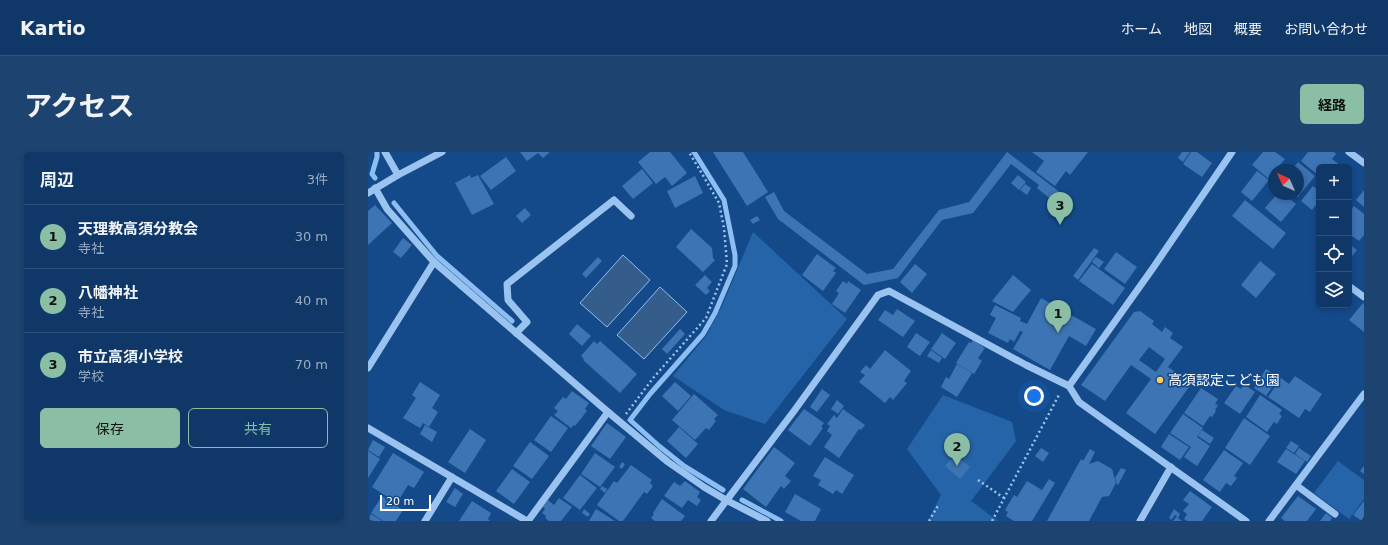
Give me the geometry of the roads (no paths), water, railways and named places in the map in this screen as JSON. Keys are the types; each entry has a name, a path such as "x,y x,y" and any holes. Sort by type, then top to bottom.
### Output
{"street":[{"path":"385,152 398,175"},
{"path":"368,193 398,175 442,152"},
{"path":"1067,385 1153,268 1232,152"},
{"path":"1349,152 1364,163"},
{"path":"375,188 387,209 434,262 608,412 668,462 704,487 768,521"},
{"path":"516,333 527,322 508,300 507,284 614,200 631,216"},
{"path":"368,368 434,262"},
{"path":"1352,288 1364,297"},
{"path":"711,521 794,411 878,295 889,291 1026,365 1067,385 1079,402 1246,521"},
{"path":"1269,521 1364,394"},
{"path":"368,428 527,521 608,412"},
{"path":"1140,521 1171,467"},
{"path":"425,521 452,477"},
{"path":"1296,486 1335,514"}],"waterway":[{"path":"375,178 372,174 377,152"},
{"path":"694,152 724,200 735,255 735,266 715,313 703,334 650,394 630,420 684,466 723,490"},
{"path":"394,203 437,256 512,321"},
{"path":"742,500 781,521"}],"place":[{"name":"市立高須小学校","path":"1060,225"},
{"name":"天理教高須分教会","path":"1058,333"},
{"name":"高須認定こども園","path":"1160,380"},
{"name":"八幡神社","path":"957,466"}]}
